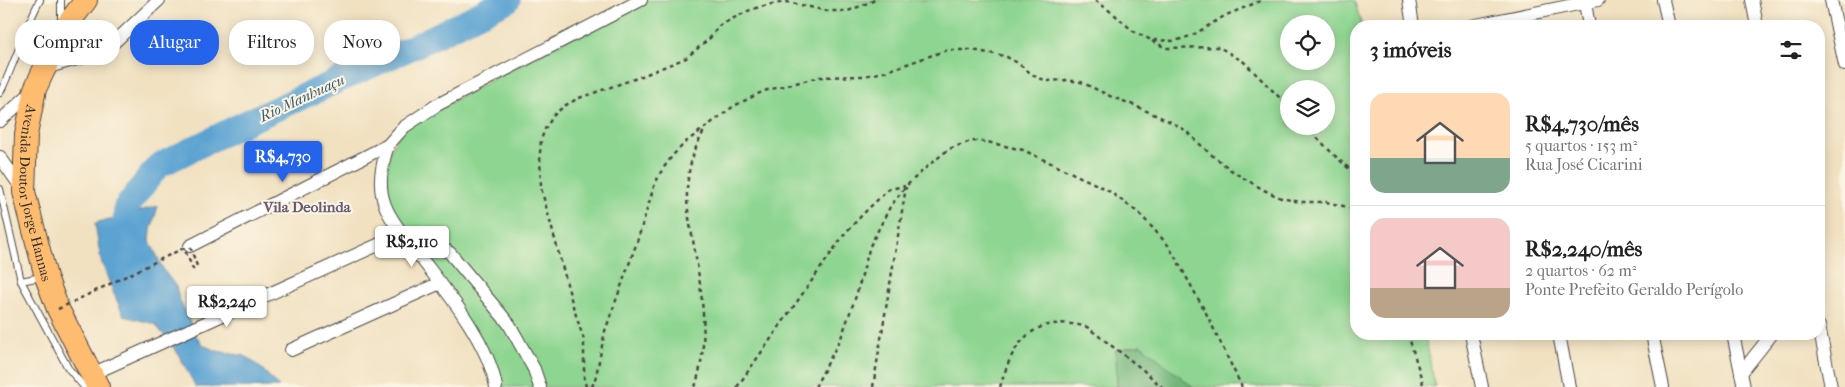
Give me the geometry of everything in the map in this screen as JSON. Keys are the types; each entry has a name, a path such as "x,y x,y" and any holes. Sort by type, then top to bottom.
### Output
{"highway":[{"name":"Avenida Doutor Jorge Hannas","path":"70,20 86,0"},
{"name":"Avenida Doutor Jorge Hannas","path":"46,65 35,89 26,135 24,192 46,276 65,306 92,383"}],"street":[{"path":"0,120 35,89 52,66 105,51 159,0"},
{"path":"190,246 388,145 404,127 437,105 641,0"},
{"path":"1409,0 1412,20"},
{"path":"1511,20 1598,0"},
{"path":"1663,0 1668,20"},
{"path":"1752,0 1756,20"},
{"path":"1831,0 1845,65"},
{"path":"1585,3 1589,20"},
{"path":"388,145 380,178 385,205 402,234 440,283 479,340 494,374 496,387"},
{"path":"0,157 24,192"},
{"path":"92,383 131,357 402,234 426,238 450,253 509,324 534,369 540,387"},
{"path":"291,350 440,283"},
{"path":"1472,340 1482,387"},
{"path":"1560,340 1569,387"},
{"path":"1653,340 1663,387"},
{"path":"1734,340 1744,387"},
{"path":"1741,373 1767,340"},
{"path":"1822,340 1831,387"}],"lane":[{"path":"0,93 10,74 32,15 40,0"},
{"path":"61,0 61,20"},
{"path":"0,189 21,281 68,368 92,383"},
{"path":"21,281 46,276"}],"path":[{"path":"586,387 584,378 584,340 570,297 541,188 541,140 545,129 554,115 564,106 578,98 637,78 686,58 710,38 720,25 752,9 788,2 827,11 848,11 875,0"},
{"path":"1095,0 1116,15 1133,31 1166,48 1219,47 1244,62 1280,98"},
{"path":"1151,40 1175,41 1193,35 1226,15 1263,0"},
{"path":"592,387 605,331 637,242 655,183 674,154 687,141 734,106 764,91 820,77 864,76 947,50 972,50 1005,56 1036,77 1048,81 1066,80 1081,82 1112,97 1156,114 1185,130 1208,152 1235,173 1281,198 1300,202 1326,202 1350,208"},
{"path":"695,387 704,347 704,320 689,215 687,181 690,164 705,128"},
{"path":"1315,135 1350,170"},
{"path":"816,387 841,338 857,293 870,246 890,207 906,186 949,149 971,141 987,142 1023,150 1106,189 1140,213 1168,245 1206,313 1242,387"},
{"path":"737,387 846,232 889,189 906,186"},
{"path":"873,387 906,186"},
{"path":"65,306 184,248 193,269 197,266 190,246"},
{"path":"1000,387 1014,351 1028,334 1055,322 1087,327 1142,369 1162,387"},
{"path":"1410,340 1424,387"}],"green space":[{"path":"641,0 1354,0 1360,20 1350,20 1350,340 1426,340 1435,387 1193,387 1141,345 1116,350 1117,387 496,387 494,374 385,205 383,162 404,127"},
{"path":"1141,345 1193,387 1117,387 1116,350"}],"water":[{"path":"158,206 150,241 164,271 176,286 179,299 197,337 203,345 217,351 245,356 261,368 279,387 196,387 177,352 155,324 124,316 101,261 95,223"}],"waterway":[{"name":"Rio Manhuaçu","path":"127,249 125,244 126,207 158,166 249,121 419,44 508,0"}],"district":[{"name":"Vila Deolinda","path":"307,207"}]}
